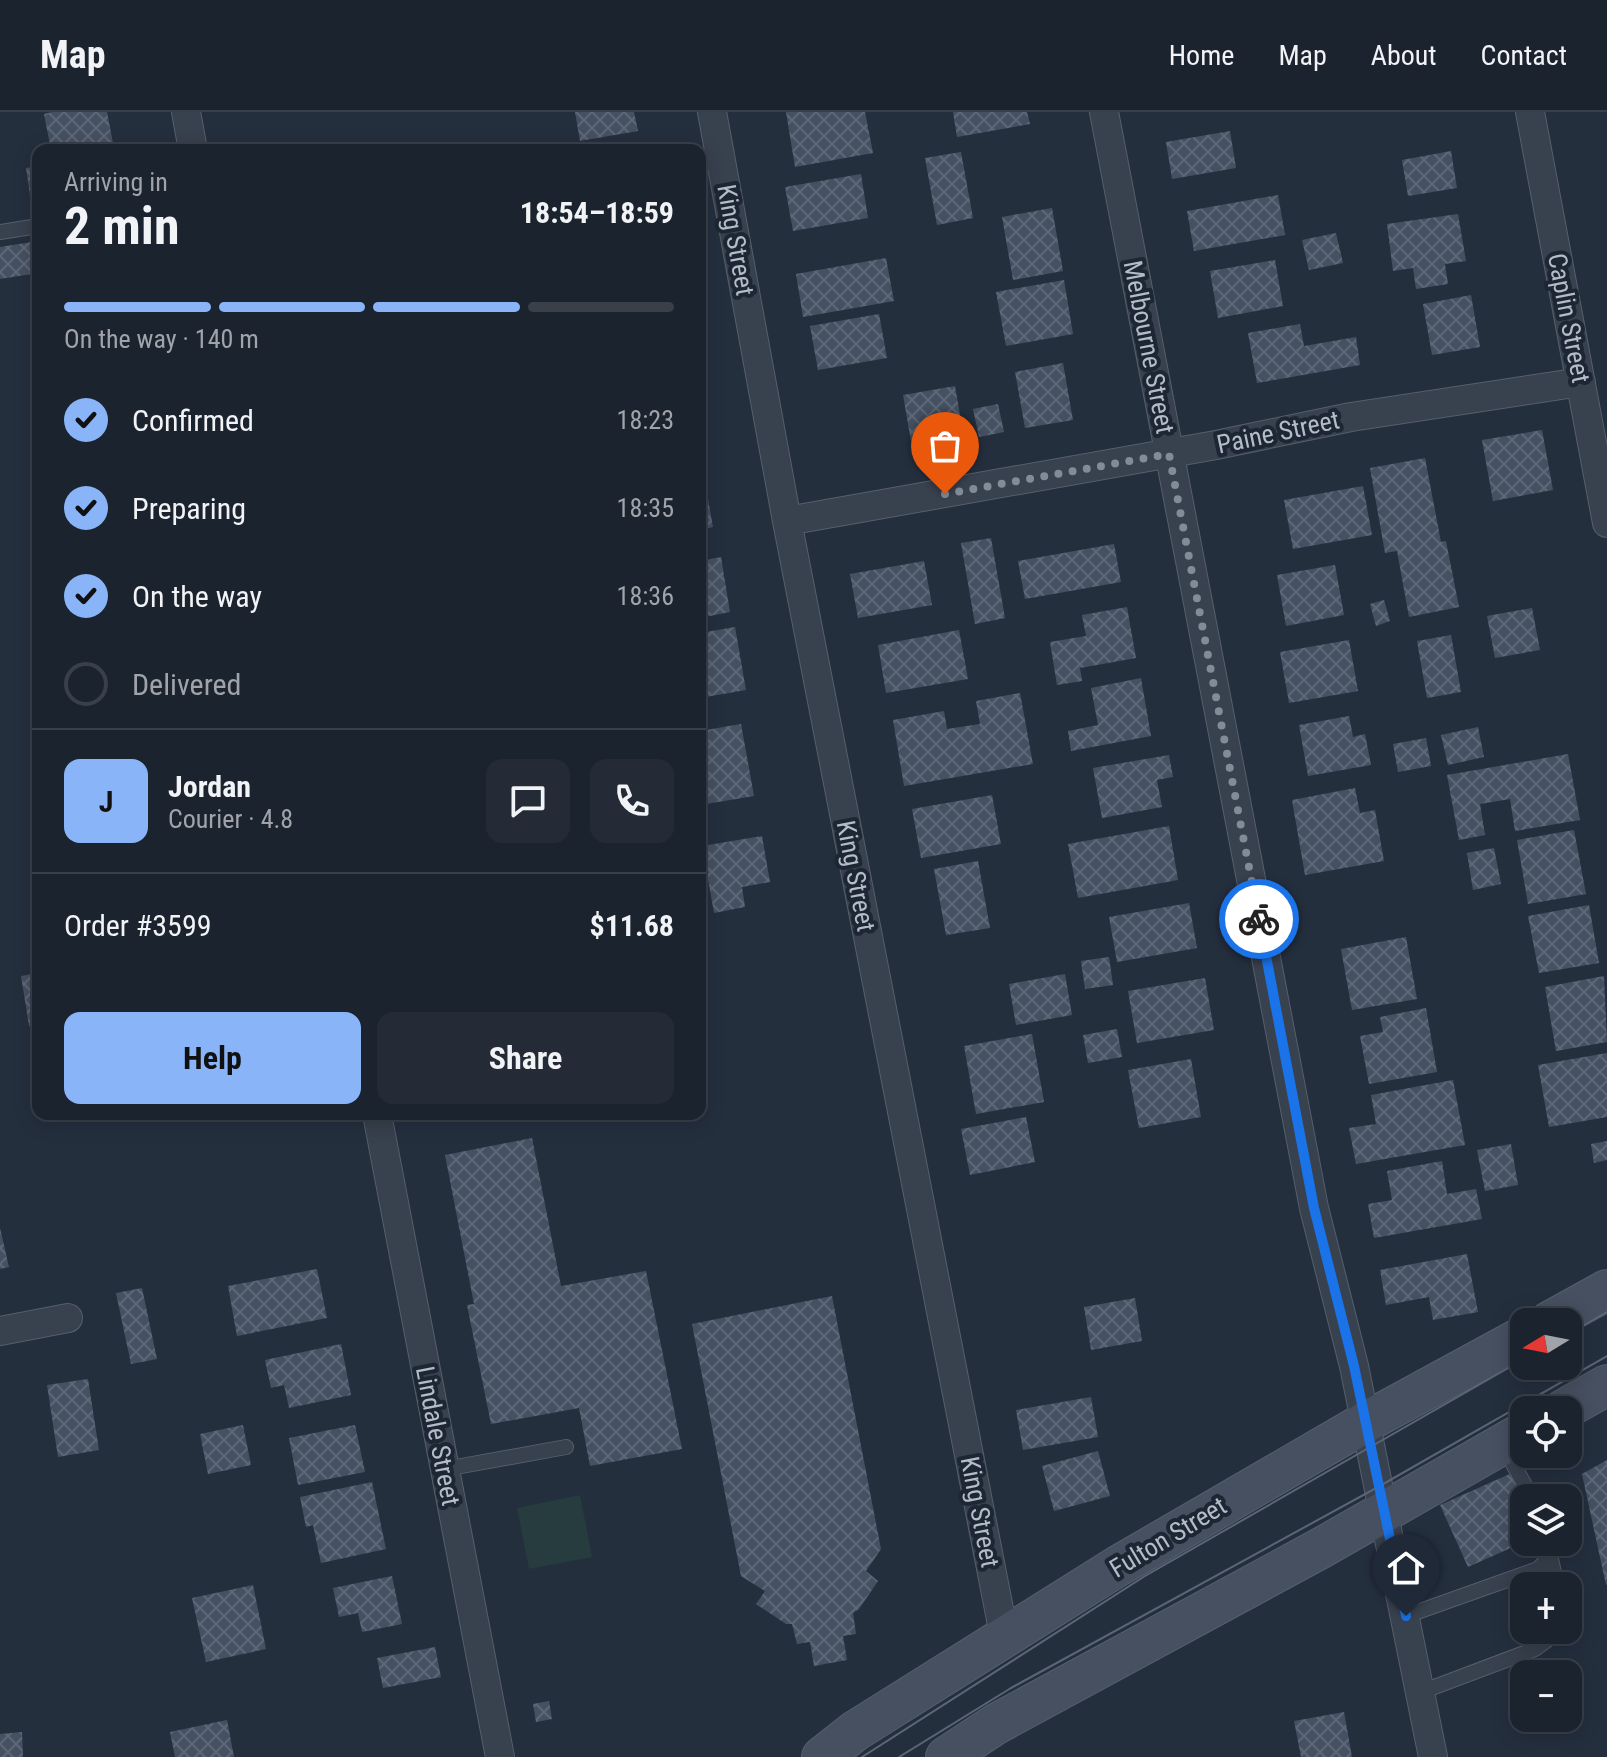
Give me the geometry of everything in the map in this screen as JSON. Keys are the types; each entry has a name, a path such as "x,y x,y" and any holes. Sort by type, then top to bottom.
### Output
{"main road":[{"path":"1574,1308 1607,1290"},
{"name":"Fulton Street","path":"822,1757 855,1731 1005,1640 1118,1566 1366,1422 1510,1344"},
{"path":"1582,1399 1607,1385"},
{"path":"946,1757 996,1724 1510,1440"}],"street":[{"path":"186,112 192,144"},
{"name":"King Street","path":"712,112 787,521 1005,1640"},
{"name":"Melbourne Street","path":"1104,112 1314,1208 1366,1422 1433,1757"},
{"name":"Caplin Street","path":"1530,112 1607,523"},
{"name":"Paine Street","path":"787,521 1169,454 1351,417 1581,382"},
{"name":"Lindale Street","path":"378,1120 500,1757"},
{"path":"0,1331 68,1318"}],"lane":[{"path":"0,232 32,227"},
{"path":"445,1469 566,1447"},
{"path":"1406,1616 1538,1569 1547,1556"},
{"path":"1421,1692 1542,1644"}],"green space":[{"path":"580,1495 592,1557 529,1569 517,1508"}],"building":[{"path":"107,112 113,143 50,144 44,114"},
{"path":"575,112 634,112 638,131 580,141"},
{"path":"786,112 865,112 873,153 795,167"},
{"path":"953,112 1027,112 1030,124 957,137"},
{"path":"1230,131 1236,168 1172,179 1166,142"},
{"path":"1451,151 1457,188 1408,196 1402,160"},
{"path":"961,152 973,218 937,225 925,158"},
{"path":"32,167 32,202 31,202 26,168"},
{"path":"861,174 868,218 793,231 785,187"},
{"path":"1278,195 1285,235 1194,251 1187,211"},
{"path":"1052,208 1063,271 1013,280 1002,217"},
{"path":"1458,214 1466,261 1445,264 1448,284 1416,289 1413,268 1393,271 1387,224"},
{"path":"1336,233 1343,263 1309,270 1302,240"},
{"path":"32,242 32,274 0,279 0,247"},
{"path":"886,258 894,301 803,317 796,274"},
{"path":"1275,260 1283,306 1218,318 1210,271"},
{"path":"1064,280 1073,334 1006,346 996,292"},
{"path":"1471,295 1480,347 1432,355 1423,304"},
{"path":"879,314 887,358 818,370 810,326"},
{"path":"1300,324 1304,346 1356,337 1360,365 1257,383 1248,333"},
{"path":"1063,363 1073,420 1025,428 1015,372"},
{"path":"955,386 964,438 912,447 903,395"},
{"path":"998,404 1004,432 979,437 973,409"},
{"path":"1542,430 1553,490 1493,501 1482,440"},
{"path":"1425,458 1441,542 1446,541 1459,607 1409,617 1397,551 1385,553 1370,468"},
{"path":"1363,486 1372,535 1293,549 1284,500"},
{"path":"706,488 713,527 706,529"},
{"path":"991,538 1005,618 975,624 961,543"},
{"path":"1114,544 1121,582 1025,599 1018,561"},
{"path":"721,557 730,612 706,617 706,560"},
{"path":"924,561 932,605 858,618 850,574"},
{"path":"1335,565 1344,615 1286,626 1277,575"},
{"path":"1384,600 1390,621 1376,626 1370,604"},
{"path":"1127,607 1136,658 1080,668 1082,681 1057,685 1050,642 1086,636 1082,615"},
{"path":"1532,608 1540,650 1495,658 1487,616"},
{"path":"735,627 746,690 706,697 706,632"},
{"path":"959,630 968,679 886,693 878,645"},
{"path":"1451,635 1461,692 1427,698 1417,641"},
{"path":"1349,640 1358,691 1289,703 1280,652"},
{"path":"1141,678 1151,736 1071,751 1068,731 1098,725 1091,688"},
{"path":"1020,693 1033,764 904,786 893,720 944,711 947,729 980,724 976,701"},
{"path":"1349,716 1353,737 1365,734 1371,765 1308,776 1299,725"},
{"path":"741,724 754,796 706,804 706,730"},
{"path":"1478,727 1484,757 1448,765 1441,735"},
{"path":"1426,738 1431,766 1398,772 1393,744"},
{"path":"1568,754 1580,820 1515,831 1510,799 1480,804 1485,835 1459,840 1447,775"},
{"path":"1169,755 1173,777 1157,780 1162,807 1102,818 1093,768"},
{"path":"1355,788 1360,813 1375,810 1384,861 1305,875 1292,800"},
{"path":"992,795 1001,844 921,858 912,809"},
{"path":"1169,826 1178,880 1078,898 1068,844"},
{"path":"1574,830 1586,894 1528,904 1517,840"},
{"path":"762,836 770,882 742,887 745,907 714,913 706,868 706,845"},
{"path":"1494,848 1501,884 1473,890 1467,853"},
{"path":"978,861 990,928 946,935 934,869"},
{"path":"1189,903 1197,948 1117,962 1109,917"},
{"path":"1589,905 1599,963 1539,973 1528,916"},
{"path":"1406,937 1417,999 1352,1010 1341,949"},
{"path":"1109,957 1113,985 1085,989 1081,961"},
{"path":"32,974 32,1026 29,1026 21,976"},
{"path":"1065,974 1072,1015 1016,1025 1009,984"},
{"path":"1604,976 1607,1042 1556,1051 1545,987"},
{"path":"1205,978 1214,1030 1137,1043 1128,991"},
{"path":"1426,1008 1437,1072 1369,1084 1360,1036 1383,1032 1380,1017"},
{"path":"1117,1029 1122,1057 1088,1063 1083,1035"},
{"path":"1032,1034 1044,1102 976,1114 964,1046"},
{"path":"1607,1053 1607,1117 1549,1127 1538,1065"},
{"path":"1191,1059 1201,1117 1139,1128 1128,1070"},
{"path":"1453,1080 1465,1145 1356,1164 1349,1128 1376,1124 1371,1095"},
{"path":"1026,1117 1035,1162 970,1175 961,1129"},
{"path":"532,1138 561,1286 646,1271 682,1449 590,1466 579,1408 491,1424 467,1305 474,1304 445,1155"},
{"path":"1607,1141 1607,1160 1594,1163 1591,1144"},
{"path":"1511,1144 1518,1185 1485,1191 1477,1150"},
{"path":"1442,1161 1447,1194 1476,1189 1482,1219 1374,1238 1368,1204 1392,1200 1387,1171"},
{"path":"0,1228 9,1267 0,1269"},
{"path":"1467,1254 1478,1312 1433,1320 1429,1297 1386,1305 1380,1270"},
{"path":"317,1269 327,1318 237,1336 228,1286"},
{"path":"142,1288 157,1359 131,1364 116,1293"},
{"path":"832,1296 881,1549 866,1571 878,1581 853,1613 856,1634 843,1636 847,1660 814,1666 810,1642 797,1644 792,1624 786,1624 756,1604 765,1591 741,1576 692,1324"},
{"path":"1135,1298 1142,1341 1091,1350 1084,1307"},
{"path":"341,1344 351,1395 289,1408 284,1385 271,1388 265,1360"},
{"path":"88,1379 99,1450 58,1457 47,1385"},
{"path":"1091,1397 1098,1437 1023,1450 1016,1410"},
{"path":"243,1425 251,1465 208,1474 200,1434"},
{"path":"355,1425 365,1472 298,1485 289,1438"},
{"path":"1098,1451 1110,1496 1054,1511 1042,1466"},
{"path":"1607,1460 1607,1585 1606,1585 1582,1474"},
{"path":"1512,1473 1517,1484 1510,1484 1510,1548 1468,1567 1440,1505"},
{"path":"372,1482 386,1549 321,1563 313,1525 306,1527 300,1497"},
{"path":"392,1576 402,1624 362,1632 358,1613 339,1617 333,1588"},
{"path":"253,1585 266,1649 206,1662 192,1598"},
{"path":"435,1647 441,1677 383,1688 377,1658"},
{"path":"549,1701 552,1719 536,1722 533,1704"},
{"path":"1344,1712 1352,1757 1301,1757 1294,1721"},
{"path":"227,1720 234,1757 175,1757 170,1732"},
{"path":"22,1732 23,1757 0,1757 0,1734"}],"tram line":[{"path":"1582,1326 1607,1312"},
{"path":"899,1757 1011,1688 1378,1487 1607,1356"},
{"path":"862,1757 1145,1576 1510,1367"}],"way so far":[{"path":"945,494 1169,454 1259,919"}],"route":[{"path":"1259,919 1314,1208 1339,1319 1354,1366 1406,1616"}]}
